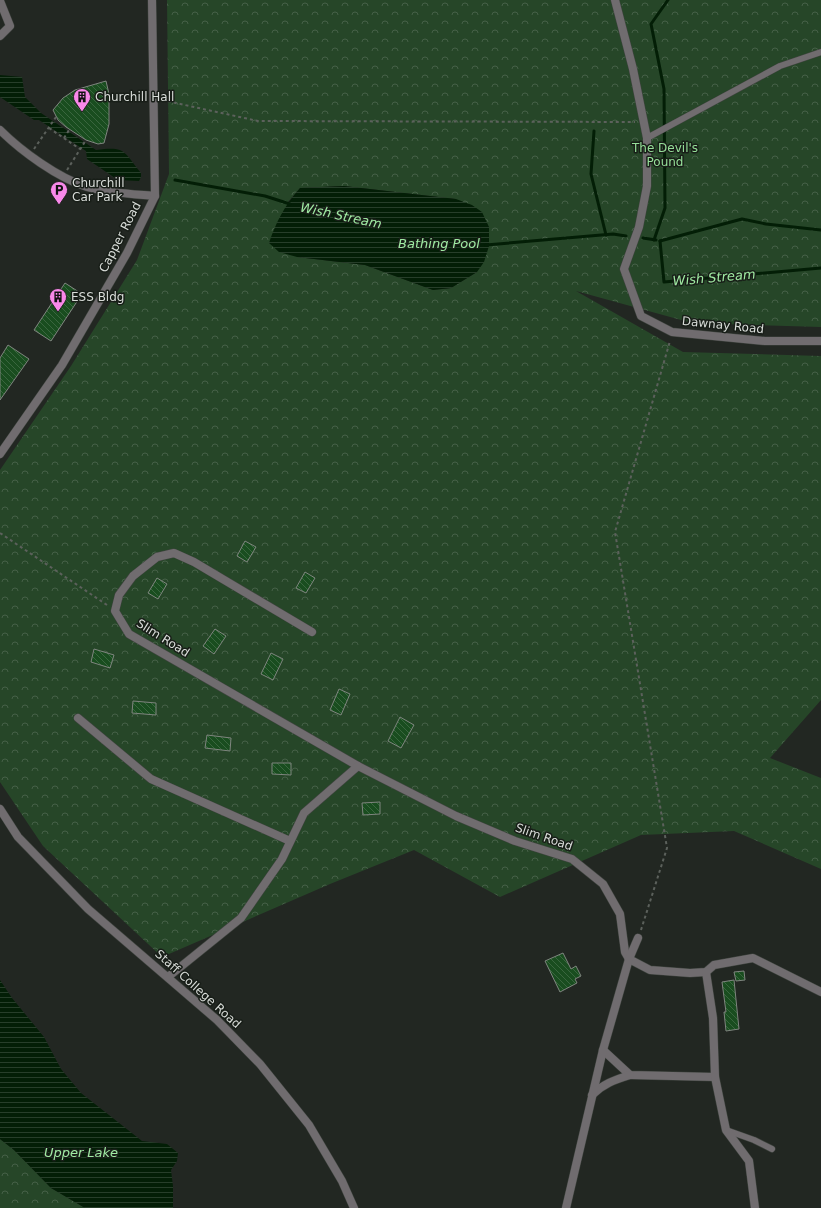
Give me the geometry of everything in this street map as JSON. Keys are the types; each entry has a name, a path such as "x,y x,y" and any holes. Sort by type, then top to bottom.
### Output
{"street":[{"name":"Capper Road","path":"0,454 62,366 128,253 155,196 155,98 152,0"},
{"name":"Dawnay Road","path":"614,0 633,69 647,138 647,186 638,227 624,269 641,316 672,332 765,341 821,342"},
{"path":"0,1 10,26 0,36"},
{"path":"0,130 31,155 64,176 98,189 155,196"},
{"path":"114,610 119,595 133,576 157,557 174,553 194,562 312,632"},
{"name":"Slim Road","path":"114,610 129,634 358,766 456,816 515,841 572,859 603,884 617,908 620,914 625,952 629,959"},
{"path":"78,718 151,779 290,841"},
{"path":"168,977 242,918 282,859 304,813 358,766"},
{"name":"Staff College Road","path":"0,809 18,837 88,909 217,1020 260,1064 309,1125 342,1181 354,1208"},
{"path":"566,1208 603,1050 629,959 638,938"},
{"path":"629,959 650,970 690,973 706,972 714,965 753,958 821,992"},
{"path":"706,972 713,1018 715,1077 720,1107 726,1130 749,1161 755,1208"},
{"path":"603,1050 630,1075"},
{"path":"591,1096 600,1087 610,1081 630,1075 715,1077"}],"lane":[{"path":"647,138 780,66 821,52"},
{"path":"726,1130 754,1140 772,1149"}],"path":[{"path":"155,98 258,121 644,122"},
{"path":"31,155 56,117"},
{"path":"49,128 80,149"},
{"path":"64,138 69,130"},
{"path":"64,176 86,140"},
{"path":"638,938 667,848 615,532 672,332"},
{"path":"0,533 114,610"}],"green space":[{"name":"The Devil's Pound","path":"167,0 821,0 821,327 692,323 576,291 683,352 821,356 821,700 770,758 821,778 821,869 734,831 641,835 500,897 414,850 330,884 162,957 43,846 0,782 0,470 71,366 137,260 169,174","holes":["344,186 456,199 477,272 451,288 433,290 365,265 297,257 287,203 300,188"]},
{"path":"0,1139 14,1150 51,1188 85,1208 0,1208"}],"water":[{"path":"0,75 22,77 25,97 41,113 96,150 113,149 119,150 127,155 141,173 139,181 118,180 87,159 86,151 39,120 34,120 0,97"},
{"name":"Bathing Pool","path":"344,186 456,199 472,205 482,212 489,227 489,246 484,262 477,272 451,288 433,290 365,265 297,257 279,252 269,243 282,214 300,188"},
{"name":"Upper Lake","path":"0,980 12,998 44,1037 61,1069 81,1093 142,1141 167,1144 178,1153 177,1161 171,1170 173,1208 85,1208 51,1188 14,1150 0,1139"}],"building":[{"name":"Churchill Hall","path":"106,81 109,94 109,124 104,143 98,144 86,140 66,127 58,120 53,110 63,98 75,90"},
{"name":"ESS Bldg","path":"65,283 82,294 51,341 34,330"},
{"path":"8,345 29,359 0,400 0,358"},
{"path":"245,541 256,547 247,562 237,556"},
{"path":"305,572 315,578 306,593 296,588"},
{"path":"157,578 167,584 158,599 148,593"},
{"path":"215,629 226,636 214,654 203,646"},
{"path":"94,649 114,655 110,668 91,662"},
{"path":"271,653 283,659 273,680 261,674"},
{"path":"339,689 350,694 341,715 330,710"},
{"path":"133,701 156,703 156,715 132,713"},
{"path":"400,717 414,725 401,748 388,741"},
{"path":"207,735 231,738 230,751 205,748"},
{"path":"272,763 291,763 291,775 272,774"},
{"path":"380,802 380,814 363,815 362,803"},
{"path":"563,953 571,969 576,966 581,976 575,979 577,983 560,992 545,961"},
{"path":"744,971 745,980 736,981 734,972"},
{"path":"734,980 739,1029 726,1031 724,1012 726,1012 722,982"}],"waterway":[{"path":"654,240 665,208 664,89 651,24 668,0"},
{"path":"594,131 591,174 606,235"},
{"name":"Wish Stream","path":"175,180 265,196 290,204"},
{"path":"660,241 742,219 766,224 821,230"},
{"name":"Wish Stream","path":"486,245 613,234 626,236"},
{"name":"Wish Stream","path":"643,238 656,240"},
{"name":"Wish Stream","path":"660,241 664,282 821,268"}],"place":[{"name":"Churchill Hall","path":"82,112"},
{"name":"Churchill Car Park","path":"59,205"},
{"name":"ESS Bldg","path":"58,312"}]}
